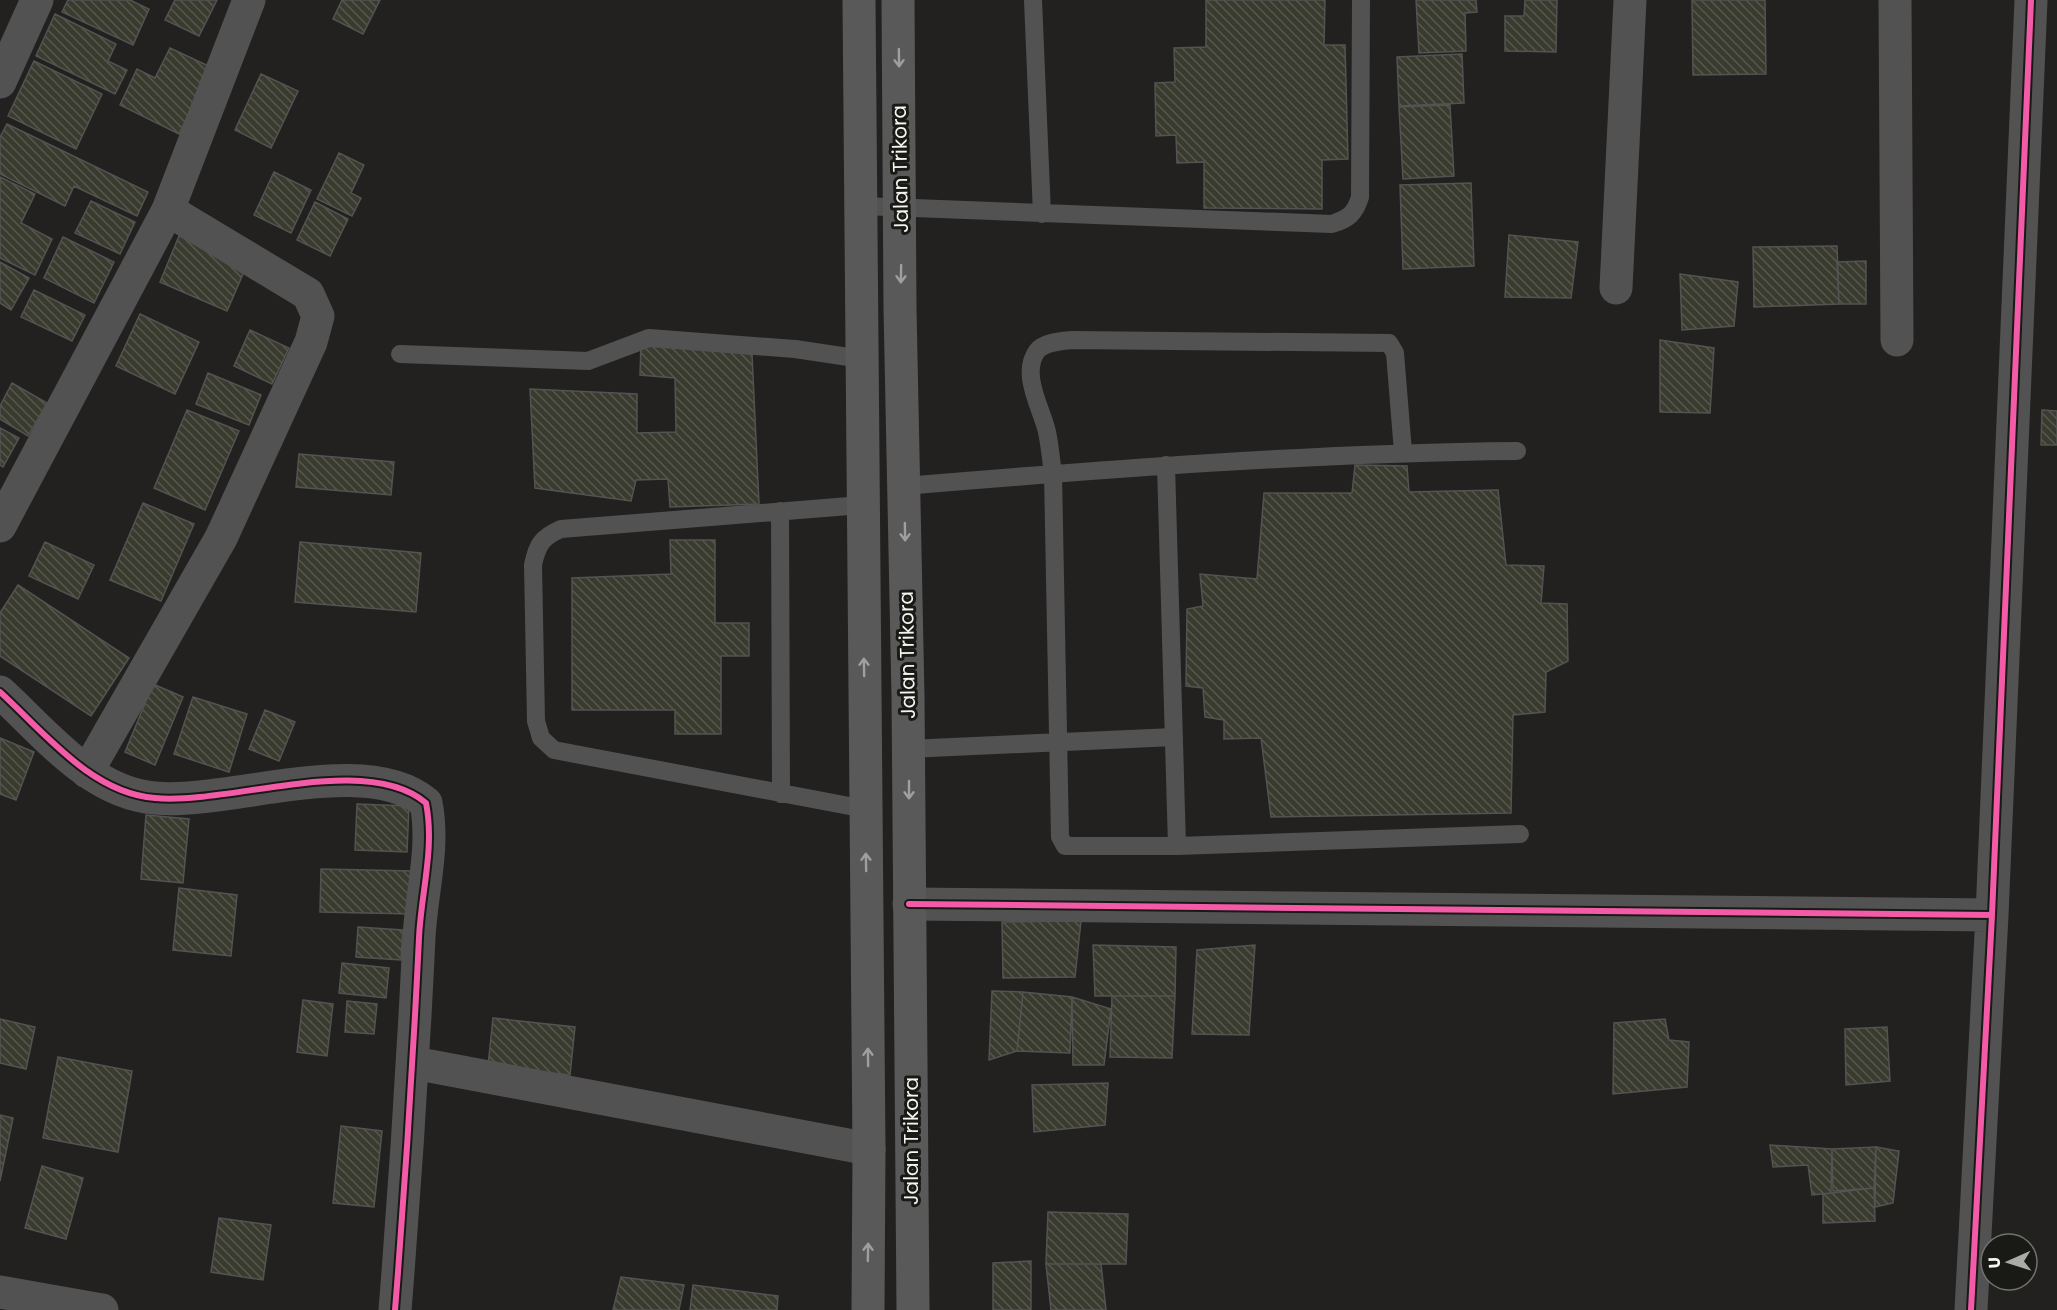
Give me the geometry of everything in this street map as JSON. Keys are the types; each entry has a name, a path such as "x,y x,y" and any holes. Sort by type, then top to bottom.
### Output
{"main road":[{"name":"Jalan Trikora","path":"859,0 869,1149 868,1310"},
{"name":"Jalan Trikora","path":"898,0 913,1310"}],"street":[{"path":"0,82 37,0"},
{"path":"0,526 168,210 249,0"},
{"path":"1616,288 1630,0"},
{"path":"1894,0 1897,340"},
{"path":"1971,1310 1992,915 2031,0"},
{"path":"87,772 221,538 311,342 318,316 308,294 168,210"},
{"path":"0,692 87,772 116,787 154,798 211,795 305,784 373,781 396,786 426,803 431,827 419,935 414,1063 395,1310"},
{"path":"909,904 1992,915"},
{"path":"414,1063 869,1149"},
{"path":"0,1292 102,1310"}],"lane":[{"path":"1033,0 1042,214"},
{"path":"862,206 1332,224 1345,220 1356,212 1360,197 1361,0"},
{"path":"400,354 588,362 649,338 795,349 862,359"},
{"path":"1403,452 1395,353 1389,343 1072,340 1052,343 1037,351 1031,366 1033,387 1047,433 1053,474 1060,837 1065,846 1177,846 1520,834"},
{"path":"904,486 1166,465 1403,452 1517,451"},
{"path":"1166,465 1177,846"},
{"path":"862,505 561,529 547,535 537,546 533,565 536,721 541,738 554,750 865,809"},
{"path":"780,511 781,794"},
{"path":"908,749 1174,737"}],"building":[{"path":"68,0 130,0 149,9 133,45 62,12"},
{"path":"175,0 217,0 199,36 165,20"},
{"path":"342,0 380,0 363,34 333,19"},
{"path":"1206,0 1325,0 1324,45 1345,45 1348,159 1322,160 1322,209 1204,208 1204,162 1177,163 1176,135 1156,136 1155,83 1175,82 1174,48 1206,47"},
{"path":"1416,0 1476,0 1477,12 1465,13 1466,51 1419,53"},
{"path":"1525,0 1557,0 1556,52 1505,51 1505,16 1524,16"},
{"path":"1692,0 1765,0 1766,74 1693,75"},
{"path":"55,14 116,44 108,61 127,70 115,94 36,56"},
{"path":"170,48 211,67 179,134 120,105 137,69 155,78"},
{"path":"1462,54 1464,103 1399,106 1397,57"},
{"path":"34,61 102,94 76,149 8,116"},
{"path":"261,74 298,91 271,148 235,130"},
{"path":"1450,105 1454,176 1403,179 1399,107"},
{"path":"7,124 148,192 137,216 74,186 65,206 0,174 0,137"},
{"path":"339,153 364,165 351,193 361,198 352,216 317,199"},
{"path":"274,172 311,190 291,233 254,215"},
{"path":"0,177 35,194 21,223 52,239 35,275 0,258"},
{"path":"1471,183 1474,266 1403,269 1400,185"},
{"path":"91,201 135,222 120,254 75,233"},
{"path":"315,202 348,219 330,256 297,240"},
{"path":"1509,235 1578,242 1571,298 1505,297"},
{"path":"179,236 247,265 227,311 160,282"},
{"path":"63,237 114,262 94,303 44,278"},
{"path":"1837,246 1839,304 1754,307 1753,247"},
{"path":"1866,261 1866,304 1839,304 1837,262"},
{"path":"0,262 29,278 11,310 0,303"},
{"path":"1680,274 1738,282 1734,326 1682,330"},
{"path":"34,290 85,315 72,341 21,317"},
{"path":"140,314 199,342 175,394 116,366"},
{"path":"250,330 289,348 272,384 234,366"},
{"path":"1660,340 1714,348 1710,413 1660,412"},
{"path":"641,344 752,354 759,504 670,507 668,479 636,480 631,501 535,488 530,389 637,394 637,433 676,432 675,378 640,375"},
{"path":"208,373 261,395 249,425 196,404"},
{"path":"12,383 47,403 28,436 0,419 0,406"},
{"path":"187,410 239,431 205,510 154,488"},
{"path":"2042,410 2057,411 2057,445 2041,445"},
{"path":"0,428 19,438 3,467 0,465"},
{"path":"299,454 394,462 391,495 296,487"},
{"path":"1355,465 1407,466 1409,492 1498,490 1506,565 1544,566 1541,603 1567,604 1568,661 1546,672 1545,712 1513,715 1511,813 1271,817 1261,738 1224,739 1224,720 1205,717 1203,688 1186,686 1187,609 1203,606 1200,574 1257,579 1264,493 1352,493"},
{"path":"143,503 194,524 161,601 110,580"},
{"path":"670,540 715,540 715,623 749,623 749,656 721,656 721,734 675,734 675,710 572,710 572,578 671,574"},
{"path":"45,542 94,565 78,599 29,576"},
{"path":"300,542 421,553 416,612 295,602"},
{"path":"18,585 129,658 91,716 0,656 0,613"},
{"path":"153,684 183,697 155,765 125,752"},
{"path":"193,697 247,714 229,772 174,754"},
{"path":"265,710 295,722 279,761 249,749"},
{"path":"0,738 34,752 16,800 0,794"},
{"path":"357,804 409,806 407,852 355,850"},
{"path":"146,815 189,819 183,883 141,879"},
{"path":"321,869 414,871 413,914 320,912"},
{"path":"179,888 237,895 231,956 173,950"},
{"path":"1081,921 1075,977 1003,978 1002,922"},
{"path":"358,927 403,930 401,960 356,957"},
{"path":"1093,945 1176,947 1175,996 1095,996"},
{"path":"1255,945 1249,1035 1192,1034 1197,950"},
{"path":"342,963 389,968 386,998 339,993"},
{"path":"992,991 1023,992 1017,1051 989,1060"},
{"path":"1023,992 1072,997 1070,1053 1017,1051"},
{"path":"1112,996 1175,996 1172,1058 1110,1057"},
{"path":"1072,997 1111,1009 1104,1065 1073,1065"},
{"path":"303,1000 333,1004 327,1056 297,1052"},
{"path":"347,1001 377,1004 374,1034 345,1032"},
{"path":"493,1018 575,1027 570,1075 488,1066"},
{"path":"0,1019 35,1027 26,1069 0,1063"},
{"path":"1665,1019 1669,1040 1689,1042 1687,1087 1613,1094 1614,1023"},
{"path":"1887,1027 1890,1081 1846,1085 1845,1029"},
{"path":"58,1057 132,1071 118,1152 43,1138"},
{"path":"1108,1083 1105,1125 1034,1132 1032,1085"},
{"path":"0,1115 13,1118 0,1181"},
{"path":"341,1126 382,1131 374,1207 333,1203"},
{"path":"1770,1145 1832,1149 1831,1193 1812,1195 1808,1165 1773,1167"},
{"path":"1876,1147 1874,1188 1833,1191 1832,1149"},
{"path":"1876,1147 1899,1151 1893,1203 1875,1207"},
{"path":"42,1166 83,1178 66,1239 25,1228"},
{"path":"1874,1188 1875,1221 1823,1223 1823,1194"},
{"path":"1048,1212 1128,1214 1126,1264 1046,1264"},
{"path":"219,1218 271,1225 263,1280 211,1272"},
{"path":"1031,1261 1031,1310 993,1310 993,1263"},
{"path":"1046,1264 1101,1264 1106,1310 1051,1310"},
{"path":"621,1277 684,1285 679,1310 613,1310"},
{"path":"693,1285 778,1296 777,1310 690,1310"}],"cycle path":[{"path":"1971,1310 1992,915 2031,0"},
{"path":"0,692 52,742 89,773 132,794 155,798 186,798 296,784 333,781 368,782 400,788 426,803 428,854 420,921 395,1310"},
{"path":"909,904 1992,915"}]}
